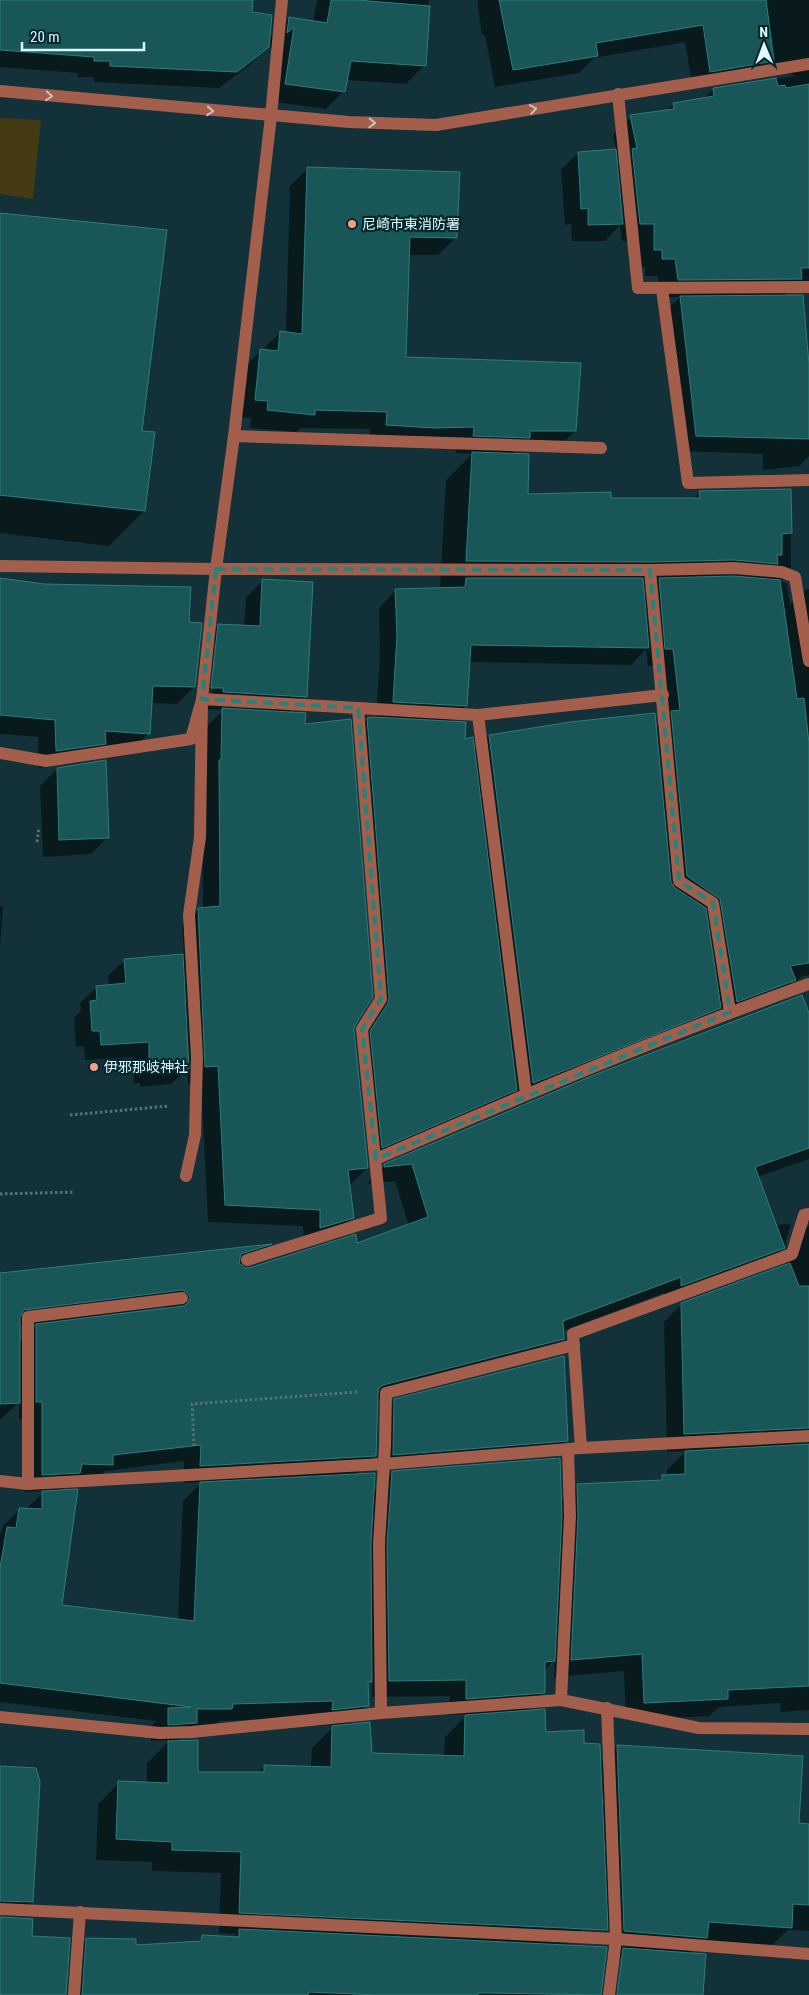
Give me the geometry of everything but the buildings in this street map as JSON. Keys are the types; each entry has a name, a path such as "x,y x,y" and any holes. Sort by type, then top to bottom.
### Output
{"street":[{"path":"186,1176 195,1135 198,1057 189,915 200,837 202,699 271,116 282,0"},
{"path":"0,91 271,116 349,122 436,125 809,64"},
{"path":"618,94 638,288 809,287"},
{"path":"662,289 688,483 809,480"},
{"path":"234,436 601,448"},
{"path":"0,566 650,570 734,568 782,572 795,577 809,660"},
{"path":"650,570 680,881 713,903 730,1012"},
{"path":"202,699 478,714 663,695"},
{"path":"0,753 46,762 191,739 202,699"},
{"path":"247,1260 381,1218 362,1029 381,999 358,708"},
{"path":"478,714 526,1094"},
{"path":"376,1159 526,1094 730,1012 809,984"},
{"path":"561,1700 575,1449 573,1334 792,1254 804,1215 809,1214"},
{"path":"28,1484 28,1317 182,1298"},
{"path":"381,1713 379,1544 386,1393 574,1345"},
{"path":"0,1481 28,1484 383,1464 575,1449 809,1436"},
{"path":"0,1717 160,1733 192,1732 381,1713 561,1700 699,1728 809,1729"},
{"path":"607,1708 616,1939 609,1995"},
{"path":"0,1909 616,1939 809,1954"},
{"path":"74,1995 80,1912"}],"path":[{"path":"37,842 39,827"},
{"path":"70,1114 196,1104"},
{"path":"0,1194 76,1192"},
{"path":"195,1474 192,1404 376,1391 386,1393"}],"highlighted area":[{"path":"216,569 650,570 679,881 713,903 730,1012 376,1159 362,1029 381,999 358,708 202,699"}],"shaded area":[{"path":"0,118 41,120 33,199 0,194"}],"place":[{"name":"尼崎市東消防署","path":"352,224"},
{"name":"伊邪那岐神社","path":"94,1067"}]}
